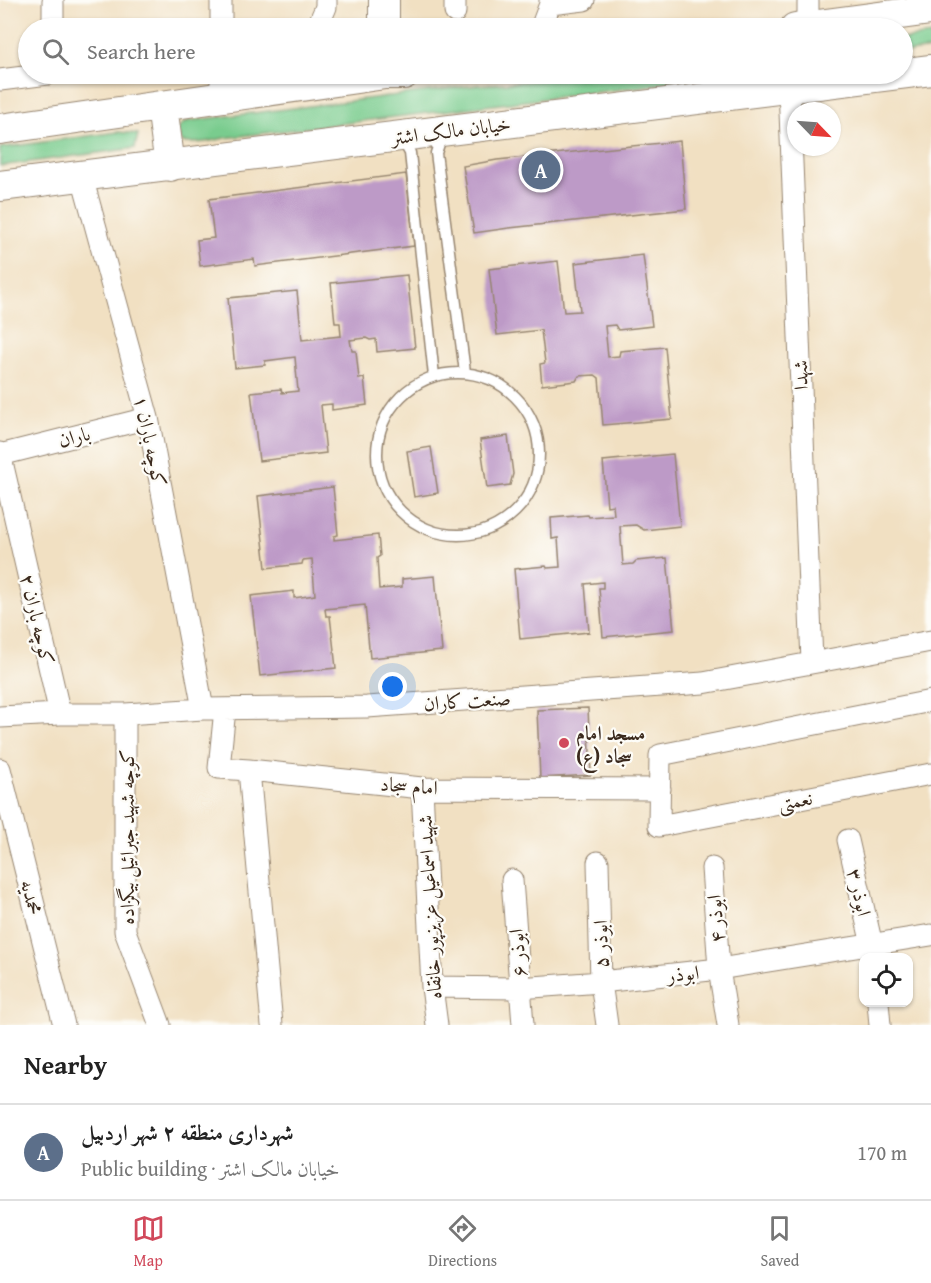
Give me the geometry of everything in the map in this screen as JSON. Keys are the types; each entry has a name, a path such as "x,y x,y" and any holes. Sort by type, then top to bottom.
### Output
{"main road":[{"path":"384,0 384,18"},
{"path":"804,18 931,10"},
{"name":"خیابان مالک اشتر","path":"913,72 931,70"},
{"path":"0,129 162,106 221,86 249,84"},
{"name":"خیابان مالک اشتر","path":"0,186 814,84"},
{"path":"162,106 170,166"}],"street":[{"path":"52,0 53,18"},
{"path":"221,0 221,18"},
{"path":"322,18 326,8 326,0"},
{"path":"544,18 550,2 584,0"},
{"path":"0,80 18,78"},
{"name":"شهدا","path":"789,87 812,662"},
{"name":"کوچه باران ۱","path":"82,177 148,418 203,709"},
{"name":"باران","path":"0,454 148,418"},
{"name":"کوچه باران ۲","path":"0,454 60,714"},
{"name":"صنعت کاران","path":"0,717 125,714 203,709 367,707 703,682 931,641"},
{"path":"660,789 660,755 931,701"},
{"name":"امام سجاد","path":"225,709 219,768 422,788 660,789"},
{"name":"کوچه شهید جبرائیل بیگزاده","path":"125,714 125,931 160,1025"},
{"name":"محمدیه","path":"0,769 64,1025"},
{"path":"249,770 272,1025"},
{"name":"نعمتی","path":"660,789 659,826 931,774"},
{"name":"شهید اسماعیل عزیزپور خانقاه","path":"422,788 432,987 437,1025"},
{"name":"ابوذر ۳","path":"848,840 873,951"},
{"name":"ابوذر ۵","path":"598,862 601,982 607,1025"},
{"name":"ابوذر ۴","path":"712,868 719,969 728,1025"},
{"name":"ابوذر ۶","path":"512,880 523,1025"},
{"name":"ابوذر","path":"432,987 519,988 601,982 873,951 931,935"},
{"path":"878,1007 880,1025"}],"lane":[{"path":"443,131 436,153 465,372"},
{"path":"400,137 410,153 434,376"},
{"path":"465,372 490,378 511,392 527,411 537,434 539,459 534,483 521,505 502,522 479,532 454,535 430,530 408,518 390,500 380,477 377,452 381,427 393,405 411,387 434,376 465,372"}],"green space":[{"path":"931,35 931,49 913,52 913,38"},
{"path":"662,84 197,143 181,142 177,130 188,121 478,85"},
{"path":"118,132 138,134 135,148 0,166 0,148"}],"building":[{"path":"680,141 686,209 474,233 463,166 497,160"},
{"path":"406,174 414,246 255,266 254,259 200,266 197,240 214,238 209,199"},
{"path":"643,255 652,326 618,330 615,325 605,326 608,357 619,356 620,351 665,347 672,419 603,425 599,378 595,375 579,376 576,381 542,385 540,364 545,363 541,330 497,335 489,269 558,261 564,312 580,311 575,263"},
{"path":"407,275 415,348 377,352 376,339 350,340 352,351 356,351 359,379 364,378 367,405 332,410 332,404 321,405 326,453 259,461 251,392 281,389 282,393 298,391 295,357 265,361 265,365 235,368 228,298 297,291 302,340 341,336 340,323 335,323 331,283"},
{"path":"508,436 513,474 510,485 487,488 480,440"},
{"path":"431,447 438,493 414,497 407,451"},
{"path":"673,454 680,526 644,530 636,525 620,526 623,565 633,564 636,561 667,558 674,630 603,637 599,588 603,588 603,582 585,584 589,632 520,639 514,569 560,567 558,538 552,539 551,518 614,515 613,505 607,506 603,461"},
{"path":"333,487 338,535 334,536 334,540 378,535 379,589 402,587 402,579 435,576 442,651 370,658 365,605 325,609 326,616 330,616 336,668 260,676 251,596 294,591 294,598 315,595 312,559 303,560 302,564 266,568 258,496"},
{"name":"مسجد امام سجاد (ع)","path":"588,708 591,775 540,778 537,710"}],"place":[{"name":"شهرداری منطقه ۲ شهر اردبیل","path":"541,170"},
{"name":"مسجد امام سجاد (ع)","path":"564,743"}]}
